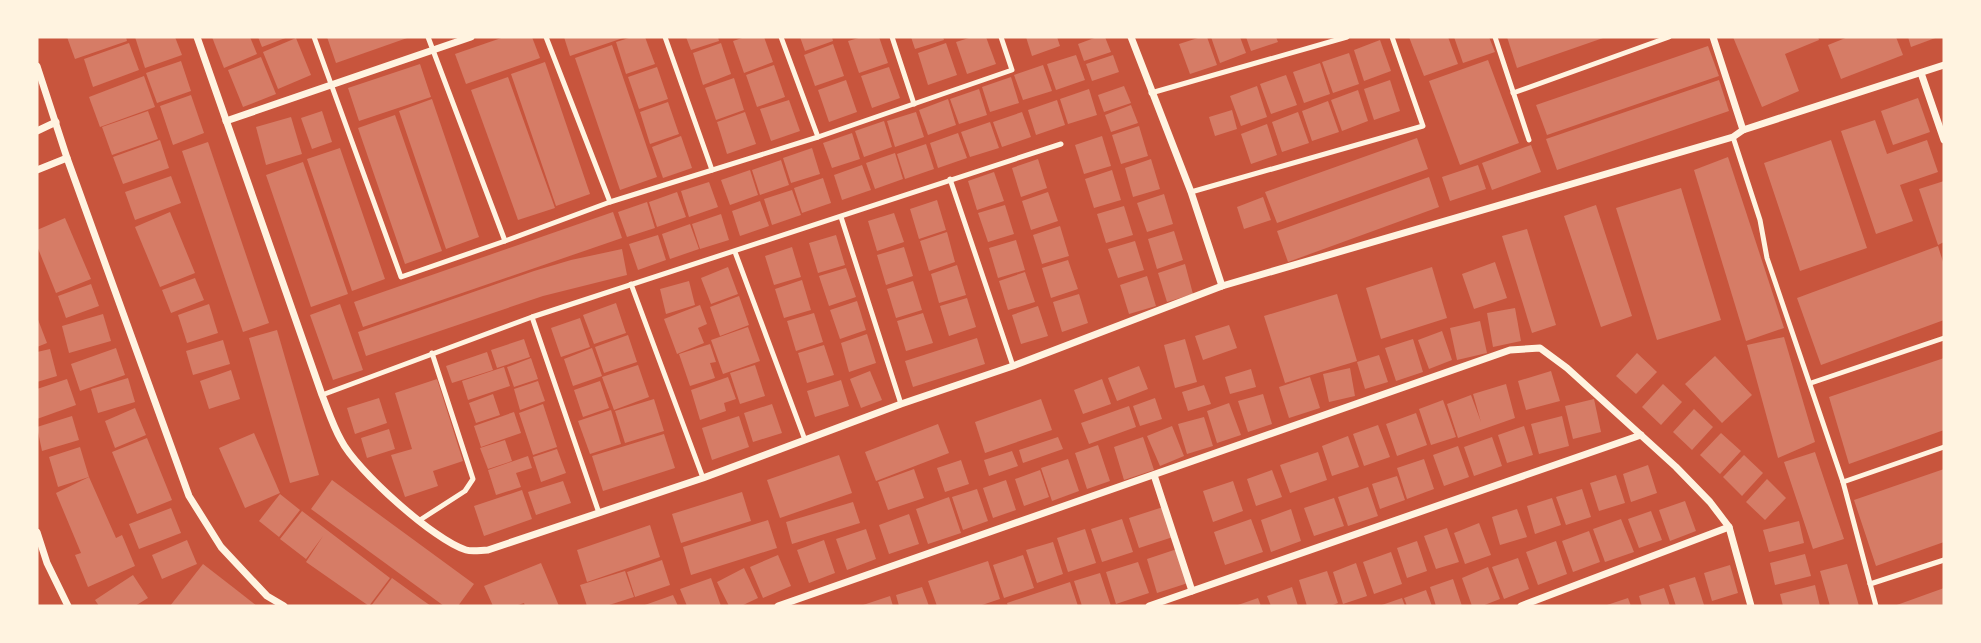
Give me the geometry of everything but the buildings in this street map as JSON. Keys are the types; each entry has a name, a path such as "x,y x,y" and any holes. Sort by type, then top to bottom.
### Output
{"street":[{"path":"197,37 322,395 341,442 370,479 420,520 469,552 488,550 703,478 901,404 1013,366 1222,286 1734,137 1743,130 1944,65"},
{"path":"226,121 471,37"},
{"path":"1131,37 1191,192 1222,286"},
{"path":"1713,37 1743,130"},
{"path":"37,66 67,158 189,496 221,547 267,596 284,606"},
{"path":"1921,73 1944,141"},
{"path":"37,131 56,122"},
{"path":"37,170 67,158"},
{"path":"778,606 1510,350 1540,348 1567,368 1641,435 1710,502 1729,527 1751,606"},
{"path":"1149,606 1641,435"},
{"path":"1154,475 1192,591"},
{"path":"1521,606 1729,527"},
{"path":"37,532 47,564 68,606"}],"lane":[{"path":"314,37 401,277 505,242 610,202 818,137 1012,70 1002,37"},
{"path":"428,37 505,242"},
{"path":"546,37 610,202"},
{"path":"665,37 712,170"},
{"path":"781,37 818,137"},
{"path":"892,37 914,104"},
{"path":"1151,93 1347,37"},
{"path":"1191,192 1423,126 1392,37"},
{"path":"1495,37 1529,140"},
{"path":"1513,93 1670,37"},
{"path":"1734,137 1760,220 1767,258 1843,482 1876,606"},
{"path":"322,395 532,317 1061,145"},
{"path":"950,179 1013,366"},
{"path":"841,216 901,404"},
{"path":"735,252 805,440"},
{"path":"631,284 703,478"},
{"path":"532,317 599,513"},
{"path":"1811,383 1944,338"},
{"path":"420,520 466,491 473,479 432,352"},
{"path":"1843,482 1944,447"},
{"path":"1870,584 1944,560"}]}
